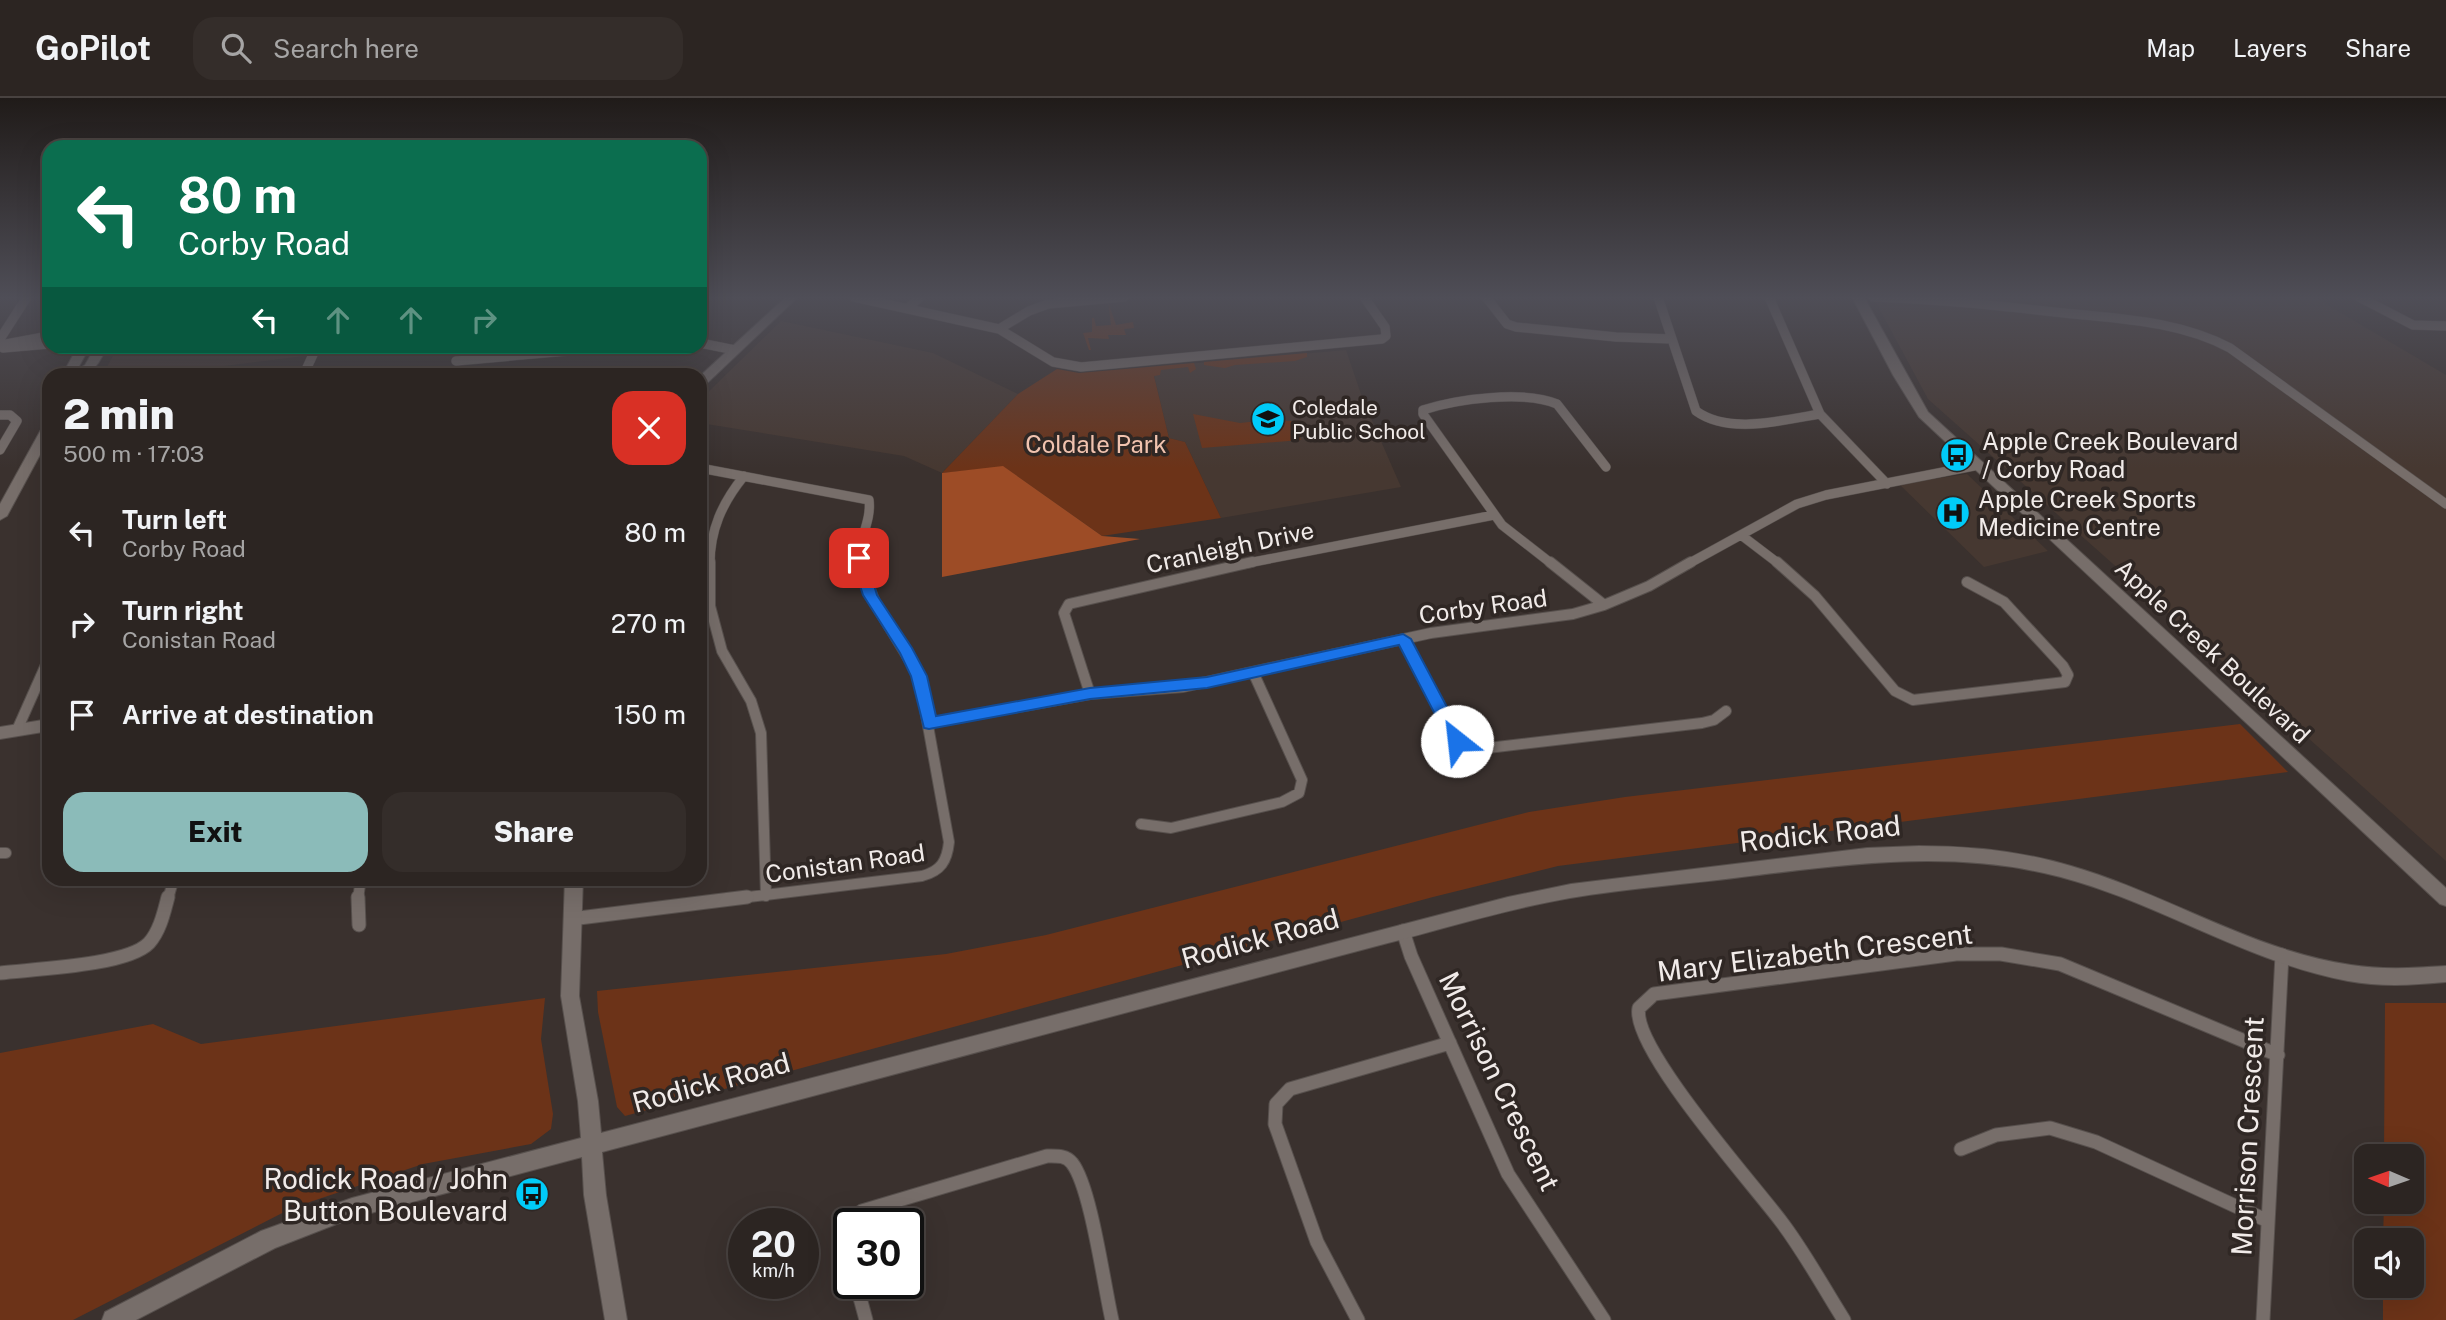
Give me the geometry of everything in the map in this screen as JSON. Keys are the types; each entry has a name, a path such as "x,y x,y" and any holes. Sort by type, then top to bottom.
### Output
{"main road":[{"path":"707,376 731,354"},
{"name":"Apple Creek Boulevard","path":"1888,354 1923,414 2446,899"},
{"path":"0,516 42,439"},
{"path":"0,733 42,726"},
{"name":"Rodick Road","path":"113,1320 269,1240 324,1217 591,1144 1403,931 1571,891 1867,855 1934,852 1996,856 2070,872 2150,900 2301,961 2377,976 2427,977 2446,974"},
{"path":"573,886 570,996 588,1101 595,1195 616,1320"}],"street":[{"path":"456,361 517,354"},
{"path":"1040,354 1053,362 1070,367 1091,367 1226,354"},
{"path":"1677,354 1696,411 1708,420 1763,421 1820,414"},
{"path":"1794,354 1820,414 1887,484"},
{"path":"2238,354 2446,504"},
{"path":"1604,605 1580,583 1513,534 1494,515 1423,414 1423,410 1438,405 1532,397 1550,399 1557,404 1606,467"},
{"path":"0,415 10,415 17,421 0,450"},
{"name":"Corby Road","path":"929,723 1090,694 1183,687 1459,628 1573,614 1604,605 1649,586 1797,504 1979,465"},
{"name":"Conistan Road","path":"571,919 922,876 942,868 949,842 919,676 907,652 870,595 860,567 858,546 871,511 869,500 707,469"},
{"path":"744,476 732,491 715,523 710,543 710,606 722,651 751,701 761,733 766,896"},
{"name":"Cranleigh Drive","path":"1090,694 1064,613 1069,604 1239,565 1494,515"},
{"path":"1741,535 1806,587 1902,696 1913,700 2065,682 2068,676 2063,667 2004,602 1967,582"},
{"path":"1403,639 1457,741 1471,750 1702,723 1714,720 1726,711"},
{"path":"1141,824 1171,828 1282,802 1300,794 1303,780 1253,672"},
{"path":"18,730 42,674"},
{"path":"0,973 120,958 140,951 159,924 171,886"},
{"path":"359,925 357,903 360,886"},
{"name":"Morrison Crescent","path":"1403,931 1410,956 1508,1174 1604,1320"},
{"name":"Mary Elizabeth Crescent","path":"1844,1320 1781,1221 1690,1109 1640,1028 1636,1014 1639,1004 1654,994 1956,954 2001,954 2060,964 2278,1055"},
{"name":"Morrison Crescent","path":"2263,1320 2282,955"},
{"path":"1358,1320 1317,1242 1275,1124 1273,1108 1279,1095 1290,1089 1450,1043"},
{"path":"1961,1149 1996,1135 2050,1128 2096,1142 2268,1221"},
{"path":"868,1208 1047,1156 1061,1156 1070,1160 1082,1181 1112,1320"},
{"path":"860,1299 866,1320"}],"shaded area":[{"path":"114,354 305,354 208,368 106,368"},
{"path":"747,354 935,354 1018,394 942,473 904,456 707,424 707,393"},
{"name":"Coledale Public School","path":"1300,354 1347,354 1363,400 1401,487 1221,518 1185,442 1169,438 1152,367"},
{"path":"1904,354 2411,354 2446,375 2446,861 1928,399"},
{"path":"1003,466 1102,536 1140,539 942,577 942,473"},
{"path":"1967,474 2048,551 1984,567 1899,484"}],"green space":[{"path":"1307,354 1307,357 1295,361 1225,368 1204,365 1204,362"},
{"name":"Coldale Park","path":"1194,363 1196,369 1190,373 1188,367 1161,370 1160,375 1154,376 1169,438 1185,442 1221,518 1102,536 1004,467 942,473 1018,394 1057,369 1079,373"},
{"path":"1193,414 1240,423 1285,418 1286,421 1294,421 1301,440 1202,448"},
{"path":"2240,724 2288,772 1558,866 1433,897 625,1116 617,1107 598,1012 597,991 946,954 1046,935 1529,812 1625,797"},
{"path":"545,998 541,1039 553,1114 551,1129 531,1144 423,1164 292,1208 73,1320 0,1320 0,1053 153,1024 201,1044"},
{"path":"2385,1003 2446,1003 2446,1320 2383,1320 2383,1298 2424,1298 2424,1228 2383,1228 2384,1214 2424,1214 2424,1144 2384,1144"}],"place":[{"name":"Coledale Public School","path":"1268,419"},
{"name":"Apple Creek Boulevard / Corby Road","path":"1957,455"},
{"name":"Apple Creek Sports Medicine Centre","path":"1953,513"},
{"name":"Rodick Road / John Button Boulevard","path":"532,1194"}],"route":[{"path":"859,558 870,595 907,652 919,676 929,723 1090,694 1207,683 1403,639 1457,741"}]}
